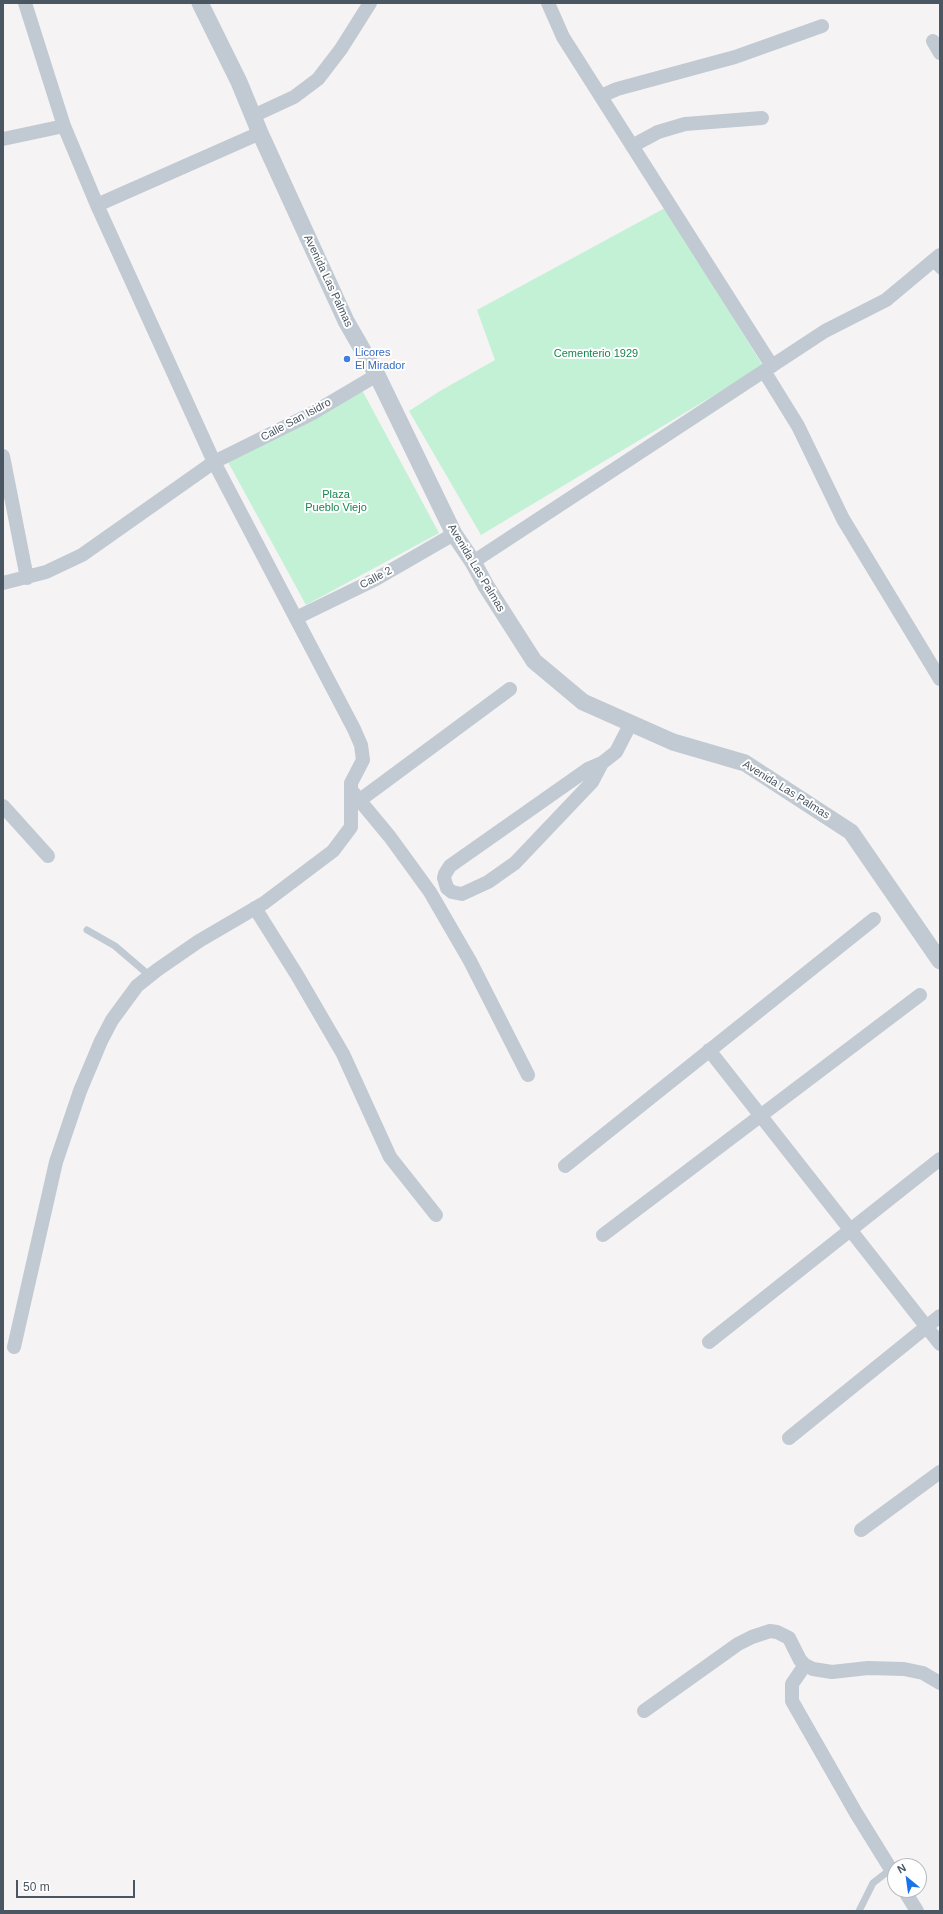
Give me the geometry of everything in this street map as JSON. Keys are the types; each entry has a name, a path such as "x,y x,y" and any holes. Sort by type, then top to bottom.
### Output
{"street":[{"path":"14,1347 56,1162 80,1091 101,1041 112,1020 137,986 199,941 255,908 324,859 341,842 350,827 355,795 355,775 363,760 361,745 354,729 214,462 97,205 64,126 25,3"},
{"name":"Avenida Las Palmas","path":"200,3 239,82 260,133 346,321 377,375 454,534 473,562 486,586 534,662 583,702 673,742 745,763 852,832 940,961"},
{"path":"253,116 294,97 318,79 342,49 370,3"},
{"path":"548,3 563,37 632,146 768,368 843,519 902,614 940,679"},
{"path":"601,96 617,89 735,57 822,26"},
{"path":"632,146 658,132 685,124 762,118"},
{"path":"3,139 64,126"},
{"path":"97,205 260,133"},
{"path":"473,562 825,331 886,300 937,263"},
{"name":"Calle San Isidro","path":"3,583 27,578 82,555 214,462 311,414 377,375"},
{"path":"3,456 27,578"},
{"name":"Calle 2","path":"296,618 376,579 454,534"},
{"path":"355,795 510,689"},
{"path":"602,763 592,782 515,863 488,882 462,894 452,892 447,888 444,878 450,866 588,769 602,763 616,752 631,724"},
{"path":"355,795 430,892 470,961 528,1076"},
{"path":"3,806 48,856"},
{"path":"255,908 297,974 343,1054 390,1157 436,1215"},
{"path":"565,1166 874,918"},
{"path":"603,1235 920,995"},
{"path":"709,1050 760,1117 940,1344"},
{"path":"709,1342 940,1159"},
{"path":"789,1438 940,1316"},
{"path":"861,1530 940,1472"},
{"path":"644,1711 738,1644 770,1631 789,1638 805,1665 813,1669 832,1672 868,1668 904,1669 923,1673 940,1683"},
{"path":"805,1665 792,1684 792,1701 836,1780 887,1863"},
{"path":"909,1898 917,1911"}],"lane":[{"path":"87,930 115,946 150,976"},
{"path":"859,1911 873,1884 887,1876"}],"green space":[{"name":"Cementerio 1929","path":"665,208 763,366 481,535 409,411 440,391 495,360 477,310"},
{"name":"Plaza Pueblo Viejo","path":"362,390 439,533 306,605 228,462"}],"place":[{"name":"Licores El Mirador","path":"347,359"}]}
